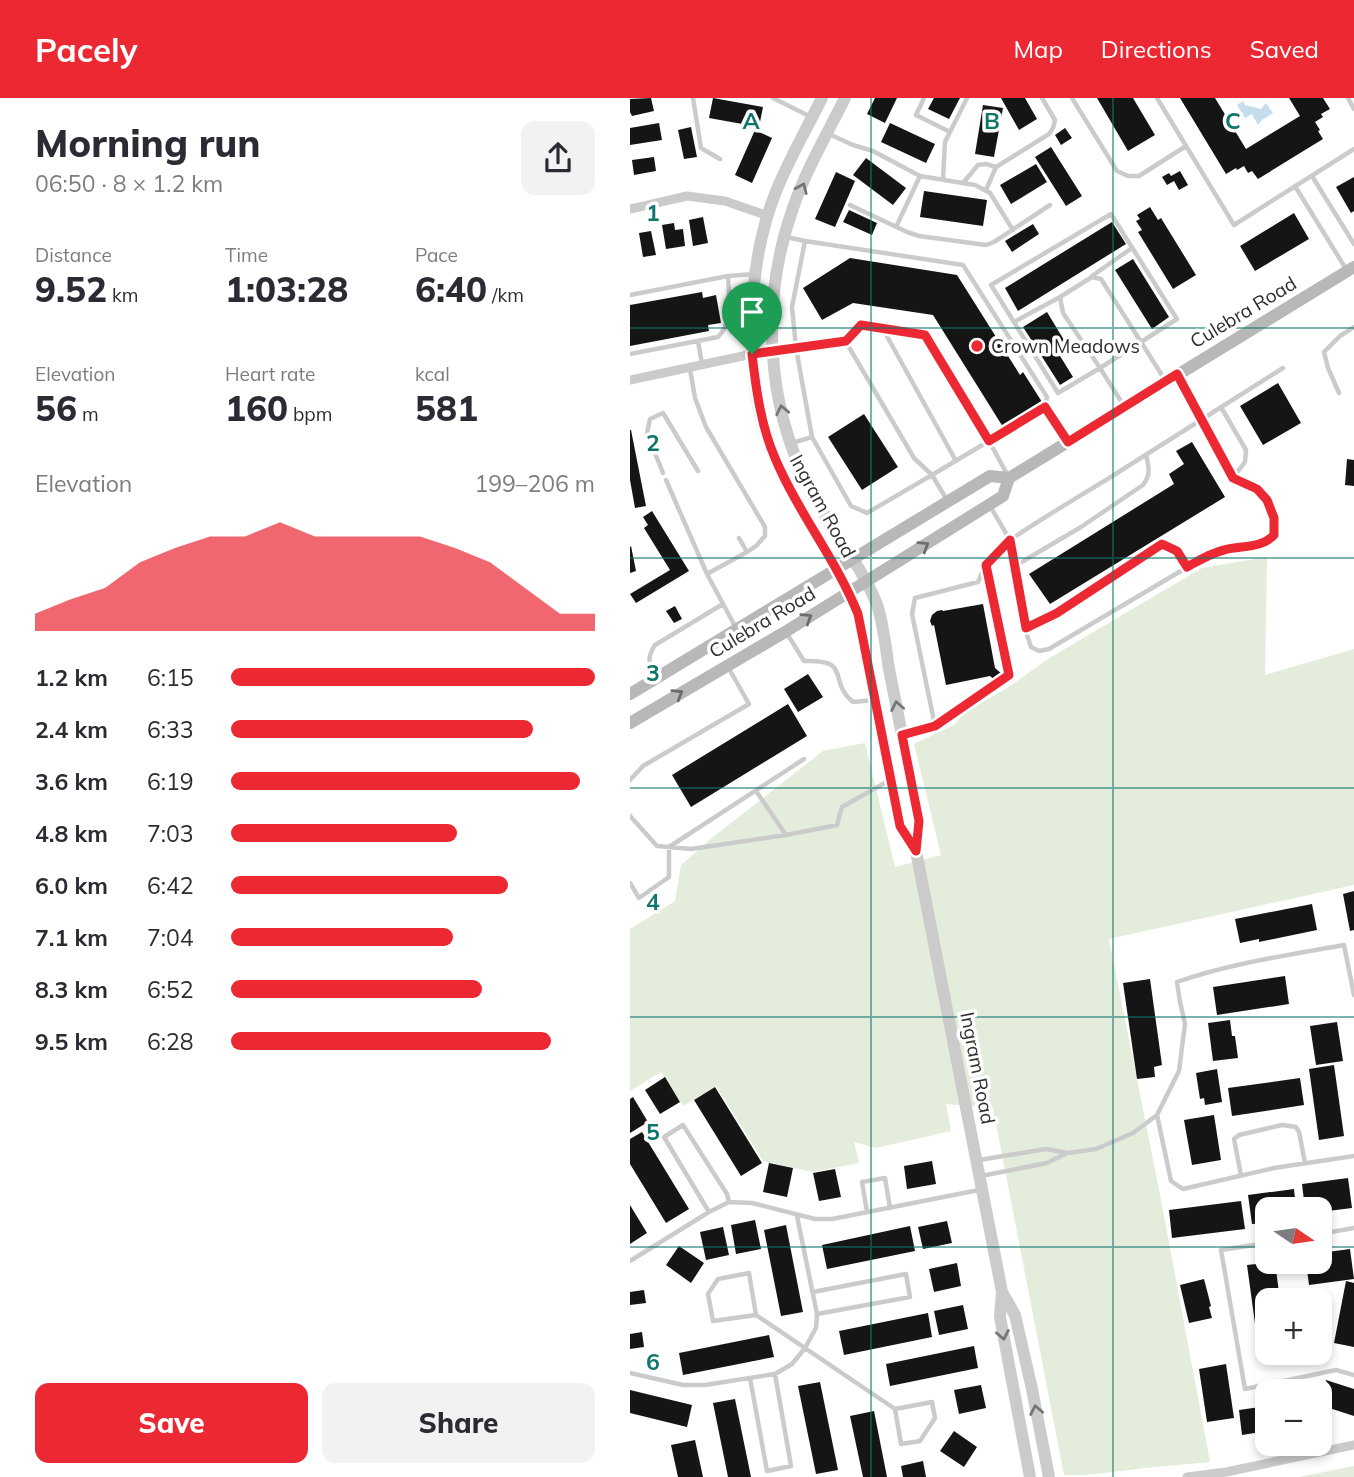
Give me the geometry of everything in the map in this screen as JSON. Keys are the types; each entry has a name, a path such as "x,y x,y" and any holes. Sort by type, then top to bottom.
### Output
{"main road":[{"name":"Culebra Road","path":"630,694 989,477 1009,478 1350,269"},
{"name":"Culebra Road","path":"630,723 785,632 990,505 1003,496 1009,478"}],"street":[{"name":"Ingram Road","path":"821,98 774,195 764,229 755,274 752,312 755,387 774,457 793,496 850,592 858,614 900,826 916,851"},
{"name":"Ingram Road","path":"845,98 794,205 784,237 776,272 772,351 783,417 809,488 877,604 919,821 916,851 1002,1292 1000,1317 1030,1477"},
{"path":"630,209 687,196 725,201 768,216"},
{"path":"630,380 772,351"},
{"name":"Ingram Road","path":"1002,1292 1015,1315 1049,1477"},
{"path":"1187,1477 1226,1472 1354,1445"}],"lane":[{"path":"693,98 701,148 720,159"},
{"path":"773,98 812,118"},
{"path":"925,98 916,115 950,132"},
{"path":"943,180 945,142 967,98"},
{"path":"986,190 996,167 1049,134 1053,128 1055,120 1042,98"},
{"path":"1072,98 1117,171 1128,176 1139,176 1186,146"},
{"path":"1157,98 1234,225 1354,149"},
{"path":"1348,98 1354,108"},
{"path":"828,133 873,151 920,176 975,185 986,190 1013,230"},
{"path":"963,183 978,165 996,167"},
{"path":"896,227 920,176"},
{"path":"1312,176 1354,244"},
{"path":"1295,186 1350,269"},
{"path":"850,205 919,236 985,245 994,242 1050,205"},
{"path":"1111,214 1132,248 1177,319 1058,393 991,285 1111,214"},
{"path":"784,237 963,265 1047,397 1045,407 1068,442"},
{"path":"805,241 792,307 796,348 813,437 851,506 867,513 1045,407"},
{"path":"1014,322 1092,277 1132,248"},
{"path":"630,295 728,276 755,274"},
{"path":"630,354 718,337 725,330 728,318 728,276"},
{"path":"1092,277 1101,279 1165,381"},
{"path":"1060,297 1063,313 1125,407"},
{"path":"772,351 846,341 861,325 925,335 1009,478"},
{"path":"1339,393 1324,352 1354,327"},
{"path":"882,329 956,461"},
{"path":"698,341 702,365"},
{"path":"846,341 914,458 932,475 948,501"},
{"path":"690,368 695,398 706,427 765,527 765,537 756,546 707,574"},
{"path":"935,726 912,614 915,598 978,582 986,565 1010,540 1283,368"},
{"path":"990,505 1010,540 1026,628 1031,647 1039,651 1049,649 1187,567 1225,549 1268,541 1274,535 1274,518 1267,500 1257,489 1233,478 1177,374"},
{"path":"1222,407 1246,450 1245,462 1233,478"},
{"path":"663,473 647,433 650,419 663,413 698,471"},
{"path":"791,443 813,437"},
{"path":"1014,566 1081,527 1143,485 1148,479 1149,470 1146,454"},
{"path":"666,481 707,574 736,628"},
{"path":"739,538 747,552"},
{"path":"1026,628 1057,613 1162,544 1177,551 1187,567"},
{"path":"902,735 935,726 1009,675 986,565"},
{"path":"658,677 649,663 650,653 655,645 723,604"},
{"path":"785,632 804,661 827,661 834,666 847,697 853,702 875,700"},
{"path":"630,780 643,766 749,704 727,665"},
{"path":"669,847 804,760"},
{"path":"630,816 657,846 691,849 786,835 837,824 842,807 890,780"},
{"path":"755,791 786,835"},
{"path":"630,883 639,898 669,877 669,847"},
{"path":"977,1160 1046,1149 1068,1153 1096,1149 1133,1133 1157,1115 1179,1071 1185,1024 1177,982 1258,961 1345,945 1354,995"},
{"path":"1157,1115 1171,1181 1183,1189 1274,1168 1354,1156"},
{"path":"709,1212 664,1138 683,1125 727,1194 729,1202"},
{"path":"1241,1175 1234,1139 1238,1135 1282,1125 1296,1127 1305,1163"},
{"path":"630,1261 729,1202 752,1203 815,1219 832,1219 955,1195 981,1183 1047,1164 1068,1153"},
{"path":"867,1212 862,1182 886,1178 890,1208"},
{"path":"630,1373 683,1385 705,1385 775,1374 792,1364 816,1328 817,1314 797,1216"},
{"path":"1332,1232 1354,1228"},
{"path":"1255,1244 1221,1250 1245,1389 1336,1370 1354,1375"},
{"path":"756,1315 749,1273 718,1279 708,1294 713,1321 756,1315 895,1409 932,1402 935,1418 920,1441 901,1444 895,1409"},
{"path":"813,1292 906,1274 910,1297 817,1314"},
{"path":"750,1378 767,1471 791,1466 775,1374"}],"green space":[{"path":"1267,557 1265,675 1354,649 1354,885 1109,939 1210,1462 1064,1475 993,1108 946,1104 951,1131 876,1148 854,1142 859,1163 813,1172 763,1161 716,1086 683,1106 661,1072 630,1091 630,929 675,901 681,865 823,751 865,743 895,867 941,855 914,744 954,725 964,713 1007,688 1051,657 1202,568"},
{"path":"1354,1466 1354,1477 1299,1477"}],"water":[{"path":"1243,101 1245,105 1261,109 1266,103 1273,113 1258,125 1252,114 1245,118 1237,105"}],"building":[{"path":"651,98 654,111 632,116 630,99"},
{"path":"713,98 763,107 759,127 709,118"},
{"path":"875,98 897,98 885,123 867,114"},
{"path":"934,98 960,98 949,119 928,109"},
{"path":"1001,98 1025,98 1037,119 1019,130"},
{"path":"1097,98 1133,98 1155,135 1128,151"},
{"path":"1180,98 1215,98 1246,149 1300,116 1289,98 1323,98 1330,109 1321,114 1323,117 1315,122 1323,139 1258,179 1252,171 1248,173 1244,166 1226,174"},
{"path":"983,105 1003,108 994,157 975,154"},
{"path":"659,123 662,140 630,145 630,128"},
{"path":"890,123 935,144 926,163 881,142"},
{"path":"691,127 697,157 684,159 678,130"},
{"path":"1065,128 1072,138 1061,145 1055,135"},
{"path":"755,130 772,138 752,183 735,175"},
{"path":"1051,147 1082,196 1066,206 1035,157"},
{"path":"654,157 656,171 634,175 632,160"},
{"path":"866,158 906,188 893,205 853,175"},
{"path":"1036,164 1047,182 1011,204 1000,185"},
{"path":"1180,171 1188,185 1179,190 1174,181 1167,185 1162,177"},
{"path":"836,172 855,181 835,227 815,219"},
{"path":"1354,177 1354,211 1351,213 1336,187"},
{"path":"924,191 987,200 983,226 920,217"},
{"path":"1150,207 1158,220 1161,218 1196,275 1173,289 1138,232 1142,230 1136,221 1140,219 1137,215"},
{"path":"849,210 877,223 872,235 843,222"},
{"path":"1294,213 1309,239 1255,271 1240,246"},
{"path":"703,217 708,243 693,246 689,220"},
{"path":"1112,222 1126,244 1018,311 1005,288"},
{"path":"674,223 675,230 683,229 685,246 666,249 662,225"},
{"path":"1033,224 1039,234 1012,252 1005,241"},
{"path":"651,231 656,255 643,257 639,233"},
{"name":"Crown Meadows","path":"850,258 957,275 1020,375 1023,372 1042,402 1003,427 933,315 853,303 822,320 803,288"},
{"path":"1133,259 1169,317 1152,329 1115,270"},
{"path":"702,292 703,298 716,295 721,323 708,325 709,331 630,346 630,305"},
{"path":"1047,312 1067,345 1057,351 1073,377 1060,385 1023,327"},
{"path":"1278,383 1301,423 1263,445 1240,406"},
{"path":"864,414 898,467 862,490 828,437"},
{"path":"630,430 646,506 635,508 630,480"},
{"path":"1192,442 1225,497 1050,604 1029,574 1174,484 1169,474 1184,464 1176,451"},
{"path":"1347,459 1354,460 1354,486 1345,485"},
{"path":"652,511 689,571 636,603 630,594 670,570 644,528 648,525 643,517"},
{"path":"630,547 636,571 630,573"},
{"path":"983,604 995,668 1002,674 996,681 990,676 946,685 934,625 932,626 930,621 932,615 937,611"},
{"path":"675,606 682,619 674,623 666,611"},
{"path":"808,674 823,697 798,712 784,689"},
{"path":"788,704 807,736 691,807 672,775"},
{"path":"1354,891 1354,930 1350,931 1343,894"},
{"path":"1312,904 1317,930 1259,942 1259,939 1240,943 1235,919"},
{"path":"1285,976 1289,1004 1217,1015 1213,987"},
{"path":"1150,979 1162,1065 1154,1067 1155,1077 1137,1079 1123,983"},
{"path":"1230,1020 1238,1058 1213,1061 1208,1023"},
{"path":"1337,1022 1343,1061 1316,1065 1310,1026"},
{"path":"1334,1065 1344,1136 1319,1140 1309,1069"},
{"path":"1217,1069 1222,1102 1205,1105 1204,1098 1200,1099 1196,1073"},
{"path":"665,1077 680,1102 660,1114 645,1090"},
{"path":"1300,1078 1304,1105 1232,1116 1228,1088"},
{"path":"715,1087 762,1163 741,1176 694,1100"},
{"path":"633,1097 648,1122 630,1133 630,1099"},
{"path":"1214,1115 1221,1160 1192,1165 1184,1120"},
{"path":"642,1132 689,1209 666,1223 630,1164 630,1139"},
{"path":"932,1161 936,1184 907,1189 904,1166"},
{"path":"769,1163 793,1168 787,1197 763,1192"},
{"path":"835,1169 841,1197 819,1201 813,1173"},
{"path":"1348,1178 1352,1208 1332,1210 1332,1197 1304,1197 1302,1184"},
{"path":"1294,1189 1295,1197 1255,1197 1255,1224 1252,1224 1248,1195"},
{"path":"1241,1201 1245,1229 1172,1238 1169,1210"},
{"path":"630,1205 647,1233 630,1244"},
{"path":"755,1220 761,1249 736,1254 731,1225"},
{"path":"947,1221 952,1243 923,1249 918,1227"},
{"path":"786,1225 803,1312 781,1316 764,1230"},
{"path":"910,1226 915,1251 827,1269 822,1245"},
{"path":"723,1227 729,1255 706,1260 700,1232"},
{"path":"679,1246 704,1263 691,1283 666,1265"},
{"path":"1350,1249 1354,1279 1309,1285 1308,1274 1332,1274 1332,1251"},
{"path":"957,1263 961,1286 934,1292 929,1269"},
{"path":"1255,1264 1255,1274 1277,1274 1278,1288 1255,1288 1255,1323 1247,1265"},
{"path":"1204,1279 1212,1318 1189,1323 1180,1285"},
{"path":"1346,1281 1354,1283 1354,1347 1334,1343"},
{"path":"644,1290 646,1303 630,1305 630,1292"},
{"path":"963,1305 968,1329 939,1335 934,1311"},
{"path":"928,1313 932,1337 844,1355 839,1331"},
{"path":"642,1332 644,1347 630,1349 630,1334"},
{"path":"769,1335 774,1357 683,1375 679,1353"},
{"path":"974,1346 978,1368 890,1386 886,1364"},
{"path":"1226,1364 1234,1418 1207,1422 1199,1369"},
{"path":"820,1382 838,1470 816,1474 798,1386"},
{"path":"1332,1382 1354,1389 1354,1416 1332,1409"},
{"path":"981,1385 986,1408 959,1414 954,1390"},
{"path":"630,1390 692,1405 687,1427 630,1413"},
{"path":"735,1399 751,1477 728,1477 713,1403"},
{"path":"1255,1408 1255,1433 1242,1435 1239,1410"},
{"path":"874,1411 887,1477 863,1477 850,1416"},
{"path":"954,1431 977,1447 964,1467 940,1451"},
{"path":"695,1440 703,1477 678,1477 671,1445"},
{"path":"923,1461 926,1477 903,1477 901,1466"}],"place":[{"name":"Crown Meadows","path":"977,346"}],"route":[{"path":"861,325 925,335 989,441 1045,407 1068,442 1177,374 1233,478 1257,489 1267,500 1274,518 1274,535 1268,541 1225,549 1187,567 1177,551 1162,544 1057,613 1026,628 1010,540 986,565 1009,675 935,726 902,735 919,821 916,851 900,826 858,614 850,592 793,496 774,457 755,387 752,354 846,341 861,325"}]}
